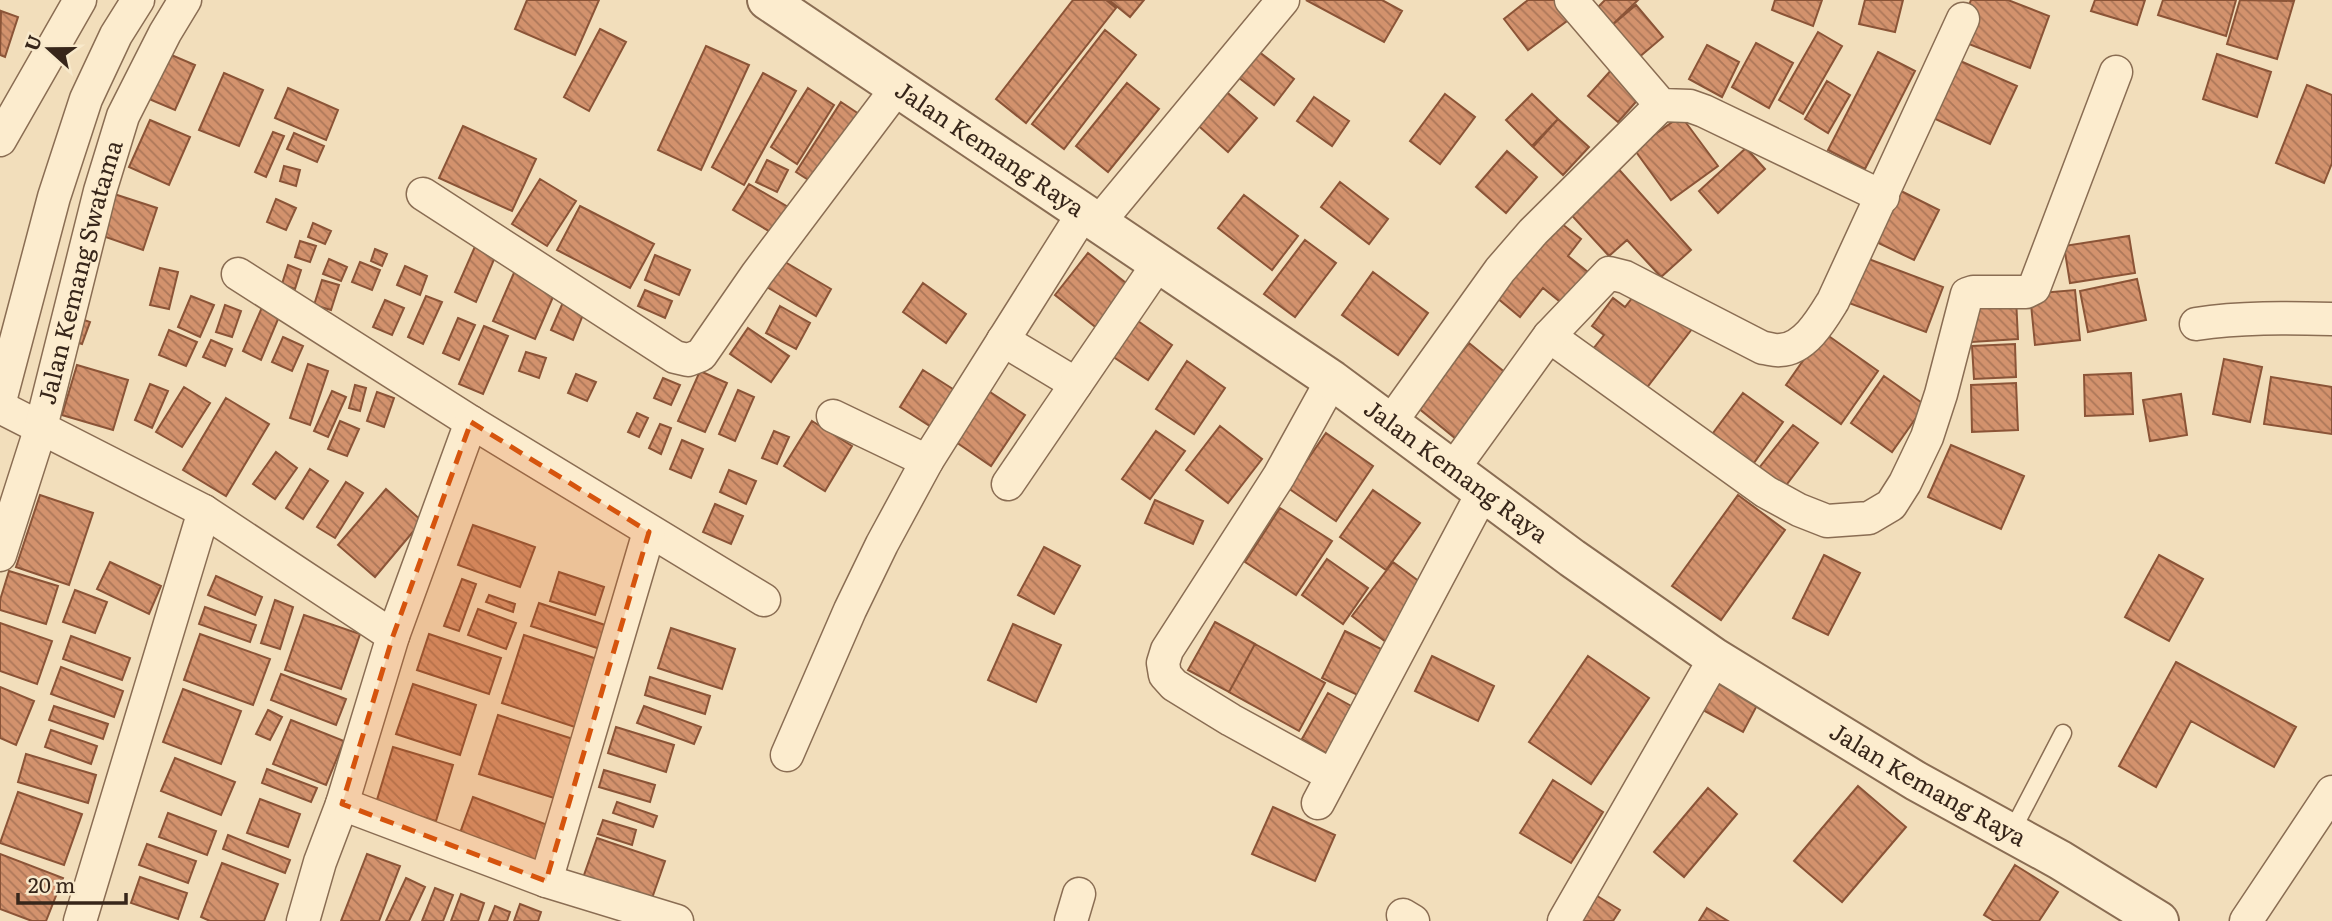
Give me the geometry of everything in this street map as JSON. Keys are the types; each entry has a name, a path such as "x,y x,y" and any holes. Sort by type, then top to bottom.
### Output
{"street":[{"path":"0,140 80,0"},
{"name":"Jalan Kemang Swatama","path":"0,404 54,197 86,99 116,35 138,0"},
{"name":"Jalan Kemang Swatama","path":"0,555 41,427 100,191 123,116 165,33 186,0"},
{"name":"Jalan Kemang Raya","path":"767,0 1332,380 1572,558 1715,658 1916,781 2060,860 2159,921"},
{"path":"787,755 882,544 927,461 1003,340 1091,217 1283,0"},
{"path":"1570,0 1661,105 1690,106 1704,111 1883,197"},
{"path":"1453,469 1549,336 1609,273 1625,276 1763,348 1782,351 1800,342 1818,326 1833,302 1963,19"},
{"path":"1549,336 1766,492 1799,510 1827,520 1869,518 1891,505 1927,437 1967,294 2026,292 2034,288 2116,72"},
{"path":"424,194 675,357 688,360 701,355 757,274 897,89"},
{"path":"86,99 123,116"},
{"path":"1391,422 1500,270 1533,232 1661,105"},
{"path":"1008,484 1158,264"},
{"path":"238,274 471,422 764,600"},
{"path":"2196,324 2264,318 2332,319"},
{"path":"1003,340 1076,384"},
{"path":"1332,380 1279,476 1167,650 1163,663 1165,675 1174,685 1241,725 1324,789 1483,492"},
{"path":"0,404 204,511 393,636"},
{"path":"833,416 927,461"},
{"path":"303,921 393,636 471,422"},
{"path":"80,921 204,511"},
{"path":"546,881 649,532"},
{"path":"1564,921 1715,658"},
{"path":"2246,921 2332,792"},
{"path":"342,804 546,881 677,921"}],"lane":[{"path":"2011,833 2063,733"}],"highlighted area":[{"path":"471,422 649,532 546,881 342,804 393,636"}],"building":[{"path":"527,0 599,0 575,55 515,29"},
{"path":"1073,0 1106,0 1116,8 1026,123 996,99"},
{"path":"1109,0 1144,0 1130,17"},
{"path":"1306,0 1382,0 1402,11 1384,42"},
{"path":"1528,0 1557,0 1571,18 1528,50 1504,19"},
{"path":"1605,0 1638,0 1611,26 1596,9"},
{"path":"1775,0 1822,0 1813,26 1772,10"},
{"path":"1865,0 1903,0 1895,32 1859,24"},
{"path":"1971,0 2008,0 2049,16 2030,68 1956,39"},
{"path":"2095,0 2145,0 2137,25 2091,11"},
{"path":"2163,0 2236,0 2226,36 2158,15"},
{"path":"2240,0 2294,1 2277,59 2227,44"},
{"path":"1636,5 1663,37 1638,58 1611,26"},
{"path":"1,11 18,17 5,57 0,55"},
{"path":"600,29 626,42 589,111 564,97"},
{"path":"1105,30 1136,55 1064,149 1032,124"},
{"path":"1818,32 1842,46 1803,114 1779,100"},
{"path":"1756,43 1793,63 1769,108 1732,87"},
{"path":"1707,45 1739,62 1722,97 1689,79"},
{"path":"706,46 749,65 701,170 658,150"},
{"path":"1258,51 1294,79 1274,105 1238,77"},
{"path":"1878,52 1915,71 1865,169 1828,150"},
{"path":"169,54 195,65 175,110 149,99"},
{"path":"2217,54 2271,72 2257,117 2203,99"},
{"path":"1958,60 2017,86 1990,144 1931,117"},
{"path":"1613,68 1642,95 1618,122 1588,96"},
{"path":"224,73 263,90 239,146 199,130"},
{"path":"763,73 796,91 744,185 712,167"},
{"path":"1827,81 1850,95 1828,133 1805,119"},
{"path":"1127,83 1159,109 1108,172 1076,146"},
{"path":"2307,85 2332,95 2332,163 2324,183 2276,163"},
{"path":"288,88 338,110 326,140 275,118"},
{"path":"808,88 834,105 797,164 771,147"},
{"path":"1222,88 1257,118 1228,152 1193,121"},
{"path":"1445,94 1475,117 1440,164 1410,141"},
{"path":"1532,94 1558,119 1532,146 1506,120"},
{"path":"1314,97 1349,121 1332,146 1297,121"},
{"path":"841,102 862,116 818,186 796,172"},
{"path":"1681,116 1718,166 1671,200 1634,149"},
{"path":"1558,119 1589,147 1563,175 1533,147"},
{"path":"150,120 190,137 169,185 129,167"},
{"path":"463,126 536,159 512,211 439,178"},
{"path":"273,132 284,136 266,177 255,172"},
{"path":"294,133 324,146 317,162 287,149"},
{"path":"1746,148 1765,169 1718,213 1699,191"},
{"path":"1507,151 1537,177 1506,213 1476,187"},
{"path":"767,160 788,170 777,192 756,182"},
{"path":"1614,164 1691,250 1661,277 1627,240 1609,256 1566,209"},
{"path":"284,166 300,170 296,186 280,181"},
{"path":"540,179 576,201 547,246 512,224"},
{"path":"1340,182 1388,219 1369,244 1321,207"},
{"path":"749,184 795,211 779,237 733,210"},
{"path":"1893,187 1939,210 1914,260 1868,238"},
{"path":"108,192 157,208 143,250 94,233"},
{"path":"1244,195 1298,236 1272,270 1218,228"},
{"path":"276,199 296,208 286,230 267,222"},
{"path":"580,206 654,244 630,288 557,250"},
{"path":"1557,220 1581,239 1568,256 1594,277 1569,309 1543,288 1520,317 1496,297"},
{"path":"313,223 331,231 325,244 308,237"},
{"path":"2129,236 2135,273 2070,283 2064,246"},
{"path":"1305,240 1336,263 1295,317 1264,294"},
{"path":"300,241 316,246 310,262 295,257"},
{"path":"477,242 498,250 476,302 455,292"},
{"path":"375,249 387,254 382,266 371,261"},
{"path":"1088,253 1131,287 1098,329 1055,295"},
{"path":"655,255 690,270 679,295 645,280"},
{"path":"1858,255 1943,287 1926,332 1841,300"},
{"path":"329,259 347,267 341,281 323,274"},
{"path":"780,259 831,289 816,316 765,286"},
{"path":"360,262 380,270 372,290 352,282"},
{"path":"288,265 301,270 295,289 282,284"},
{"path":"405,266 427,276 420,295 397,285"},
{"path":"517,266 559,283 535,339 493,321"},
{"path":"160,268 178,272 169,309 150,305"},
{"path":"1373,272 1428,313 1398,355 1342,315"},
{"path":"2137,279 2146,320 2088,332 2080,291"},
{"path":"322,280 339,285 331,310 314,305"},
{"path":"923,283 966,314 946,343 903,312"},
{"path":"1640,288 1692,329 1645,390 1593,349 1604,335 1592,326 1613,298 1625,307"},
{"path":"645,290 672,301 665,318 638,306"},
{"path":"2075,290 2080,340 2035,345 2030,294"},
{"path":"567,293 588,302 573,340 551,330"},
{"path":"191,296 214,305 200,337 178,327"},
{"path":"426,296 442,302 423,344 408,337"},
{"path":"2016,298 2018,339 1972,342 1971,301"},
{"path":"385,300 404,308 392,335 373,327"},
{"path":"225,305 241,311 232,337 216,332"},
{"path":"263,305 281,312 261,360 243,351"},
{"path":"780,306 810,323 796,349 766,333"},
{"path":"1128,314 1172,345 1148,380 1103,350"},
{"path":"76,317 90,322 82,344 69,340"},
{"path":"458,318 475,325 459,360 443,353"},
{"path":"484,326 508,336 483,394 459,384"},
{"path":"748,328 789,356 771,382 730,354"},
{"path":"169,330 197,342 186,366 159,355"},
{"path":"1823,332 1878,371 1841,424 1786,385"},
{"path":"283,337 303,346 292,371 272,362"},
{"path":"211,340 232,349 225,366 203,357"},
{"path":"1469,343 1513,379 1461,443 1417,407"},
{"path":"2015,344 2016,377 1974,379 1972,346"},
{"path":"526,352 546,358 539,378 519,371"},
{"path":"2224,359 2262,367 2250,422 2213,414"},
{"path":"1187,361 1225,388 1194,434 1156,409"},
{"path":"308,364 328,371 310,425 290,418"},
{"path":"77,365 128,380 113,430 62,415"},
{"path":"923,370 956,391 933,428 900,407"},
{"path":"700,371 727,383 705,432 678,421"},
{"path":"2131,373 2133,414 2085,416 2084,375"},
{"path":"576,374 596,382 587,401 568,393"},
{"path":"1884,376 1925,405 1892,452 1851,423"},
{"path":"2271,377 2332,387 2332,434 2264,424"},
{"path":"663,378 680,385 671,405 654,398"},
{"path":"2016,383 2018,430 1972,432 1971,385"},
{"path":"150,384 168,391 152,428 135,420"},
{"path":"355,385 366,388 360,411 349,408"},
{"path":"184,387 210,403 182,447 156,432"},
{"path":"738,390 754,397 735,441 719,434"},
{"path":"987,390 1025,415 991,466 953,440"},
{"path":"332,391 346,397 328,437 314,431"},
{"path":"377,392 394,398 384,427 367,421"},
{"path":"1743,393 1783,422 1751,467 1710,437"},
{"path":"2181,394 2187,435 2150,441 2143,400"},
{"path":"226,398 269,424 226,496 183,470"},
{"path":"637,413 648,418 639,437 628,432"},
{"path":"340,421 359,429 347,456 328,449"},
{"path":"812,421 852,446 825,491 784,466"},
{"path":"660,424 671,428 661,454 649,448"},
{"path":"1793,425 1818,443 1784,488 1759,468"},
{"path":"1220,426 1262,459 1228,503 1186,470"},
{"path":"774,431 789,437 777,464 762,458"},
{"path":"1156,431 1185,451 1150,499 1122,479"},
{"path":"1326,433 1373,466 1336,521 1288,488"},
{"path":"682,440 703,449 691,478 670,469"},
{"path":"1951,445 2024,476 2001,529 1928,497"},
{"path":"276,452 297,468 275,499 253,484"},
{"path":"310,469 328,481 303,519 286,508"},
{"path":"729,470 756,481 746,504 720,492"},
{"path":"346,482 363,493 335,538 317,527"},
{"path":"386,489 422,521 375,577 338,545"},
{"path":"1373,490 1420,523 1386,570 1340,537"},
{"path":"40,495 93,513 69,585 16,567"},
{"path":"1738,495 1785,530 1721,620 1672,586"},
{"path":"1155,500 1203,521 1193,544 1145,523"},
{"path":"715,504 743,516 731,544 703,532"},
{"path":"1280,508 1332,541 1296,595 1245,562"},
{"path":"473,525 535,547 520,587 458,565"},
{"path":"1044,547 1080,566 1054,614 1018,595"},
{"path":"1824,555 1860,573 1828,635 1793,618"},
{"path":"2159,555 2203,579 2169,641 2125,617"},
{"path":"1327,559 1368,588 1343,624 1302,595"},
{"path":"110,562 161,586 149,614 97,589"},
{"path":"1393,562 1428,588 1386,642 1352,616"},
{"path":"9,571 58,586 46,624 0,610 0,600"},
{"path":"559,572 604,587 595,615 550,601"},
{"path":"216,576 262,597 255,615 208,595"},
{"path":"462,579 476,584 459,631 444,626"},
{"path":"75,590 107,602 95,633 63,622"},
{"path":"489,595 515,604 513,612 486,602"},
{"path":"275,600 293,607 280,649 261,643"},
{"path":"539,603 608,626 600,649 531,626"},
{"path":"205,607 256,625 250,642 199,624"},
{"path":"478,609 516,623 506,649 468,635"},
{"path":"304,615 360,634 341,689 285,670"},
{"path":"1215,622 1255,644 1229,692 1188,670"},
{"path":"0,623 52,641 37,684 0,671"},
{"path":"1013,624 1061,645 1036,702 988,680"},
{"path":"671,628 735,649 722,689 658,668"},
{"path":"1345,631 1389,653 1366,699 1322,678"},
{"path":"200,634 270,659 253,705 184,680"},
{"path":"429,634 501,658 489,694 417,670"},
{"path":"524,635 603,661 581,729 502,703"},
{"path":"71,636 130,658 122,680 63,659"},
{"path":"1255,644 1325,683 1299,731 1229,692"},
{"path":"1432,656 1494,686 1478,721 1415,691"},
{"path":"1588,656 1649,698 1591,784 1529,742"},
{"path":"2176,662 2296,727 2274,767 2191,721 2156,787 2119,766"},
{"path":"61,667 123,691 114,717 51,694"},
{"path":"281,674 346,699 336,725 271,700"},
{"path":"1722,674 1763,694 1743,732 1703,710"},
{"path":"650,677 710,696 705,714 645,695"},
{"path":"413,684 476,705 460,755 396,734"},
{"path":"0,687 34,701 16,745 0,738"},
{"path":"183,689 241,711 221,764 163,742"},
{"path":"1328,693 1362,712 1335,758 1302,739"},
{"path":"54,706 108,724 103,739 49,720"},
{"path":"644,706 701,727 694,744 637,723"},
{"path":"268,710 282,717 270,740 256,734"},
{"path":"498,715 573,739 554,798 479,774"},
{"path":"291,720 344,741 326,785 273,764"},
{"path":"616,727 674,745 666,772 608,753"},
{"path":"51,730 97,746 91,764 45,747"},
{"path":"393,747 453,765 436,821 376,803"},
{"path":"26,754 96,775 88,803 18,782"},
{"path":"175,758 235,782 221,815 161,791"},
{"path":"267,769 317,788 311,802 262,783"},
{"path":"604,770 655,785 650,802 599,787"},
{"path":"1553,780 1603,812 1571,863 1520,833"},
{"path":"1858,786 1906,827 1842,902 1794,861"},
{"path":"1708,788 1737,814 1684,877 1654,852"},
{"path":"18,792 82,814 64,865 0,843"},
{"path":"473,797 553,827 536,874 456,844"},
{"path":"260,799 300,814 288,847 247,833"},
{"path":"617,802 657,816 653,827 613,813"},
{"path":"1273,807 1335,835 1315,881 1252,854"},
{"path":"168,813 216,831 207,855 159,837"},
{"path":"603,820 636,830 632,845 598,834"},
{"path":"228,835 290,860 285,873 223,849"},
{"path":"597,838 665,861 651,901 583,878"},
{"path":"147,844 196,861 188,883 139,865"},
{"path":"0,854 63,878 46,921 32,921 0,909"},
{"path":"367,854 400,866 379,921 341,921"},
{"path":"222,863 278,884 264,921 210,921 201,917"},
{"path":"2015,865 2058,892 2039,921 1994,921 1984,915"},
{"path":"140,877 187,893 178,919 131,903"},
{"path":"406,878 425,887 409,921 386,921"},
{"path":"435,888 453,895 443,921 422,921"},
{"path":"461,894 484,903 478,921 451,921"},
{"path":"1594,894 1620,910 1613,921 1577,921"},
{"path":"520,904 541,912 538,921 514,921"},
{"path":"495,906 510,912 507,921 489,921"},
{"path":"1707,908 1728,921 1699,921"}]}
